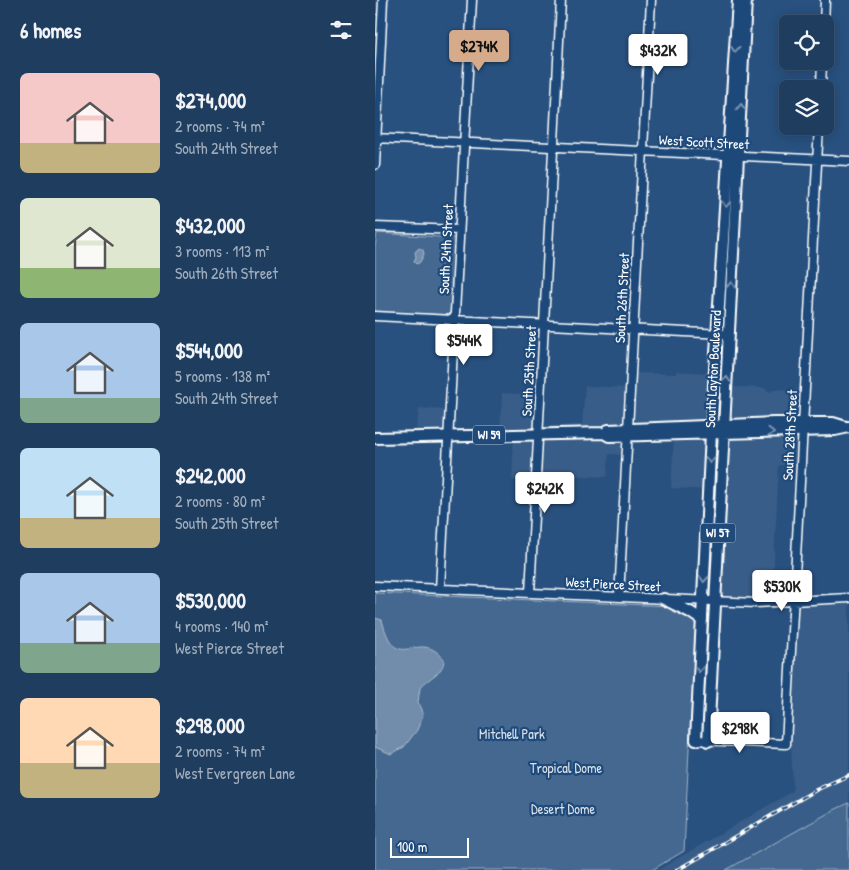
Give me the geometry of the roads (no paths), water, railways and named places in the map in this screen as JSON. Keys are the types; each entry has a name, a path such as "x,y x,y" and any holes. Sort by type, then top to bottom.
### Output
{"main road":[{"name":"South Layton Boulevard","path":"696,740 709,487 717,429 724,334 733,156 738,0"},
{"name":"South Layton Boulevard","path":"733,156 746,0"},
{"name":"WI 59","path":"375,438 604,433 608,429 628,432 803,427 835,430 847,427"},
{"name":"South Layton Boulevard","path":"707,740 716,602 719,515 717,429"},
{"path":"709,487 716,490 716,506 719,515"},
{"path":"664,599 702,620"}],"street":[{"path":"375,165 383,0"},
{"name":"South 24th Street","path":"440,589 472,0"},
{"name":"South 25th Street","path":"530,593 561,0"},
{"name":"South 26th Street","path":"619,597 651,0"},
{"path":"824,15 825,0"},
{"name":"South 28th Street","path":"707,740 786,744 818,135"},
{"name":"West Scott Street","path":"376,138 849,161"},
{"path":"375,227 459,230"},
{"path":"375,316 724,334"},
{"name":"West Pierce Street","path":"375,586 716,602 757,603 849,598"},
{"path":"696,740 707,740"}],"railway":[{"path":"677,870 816,790 849,775"}],"park label":[{"name":"Mitchell Park","path":"512,734"},
{"name":"Tropical Dome","path":"566,768"},
{"name":"Desert Dome","path":"563,809"}]}
